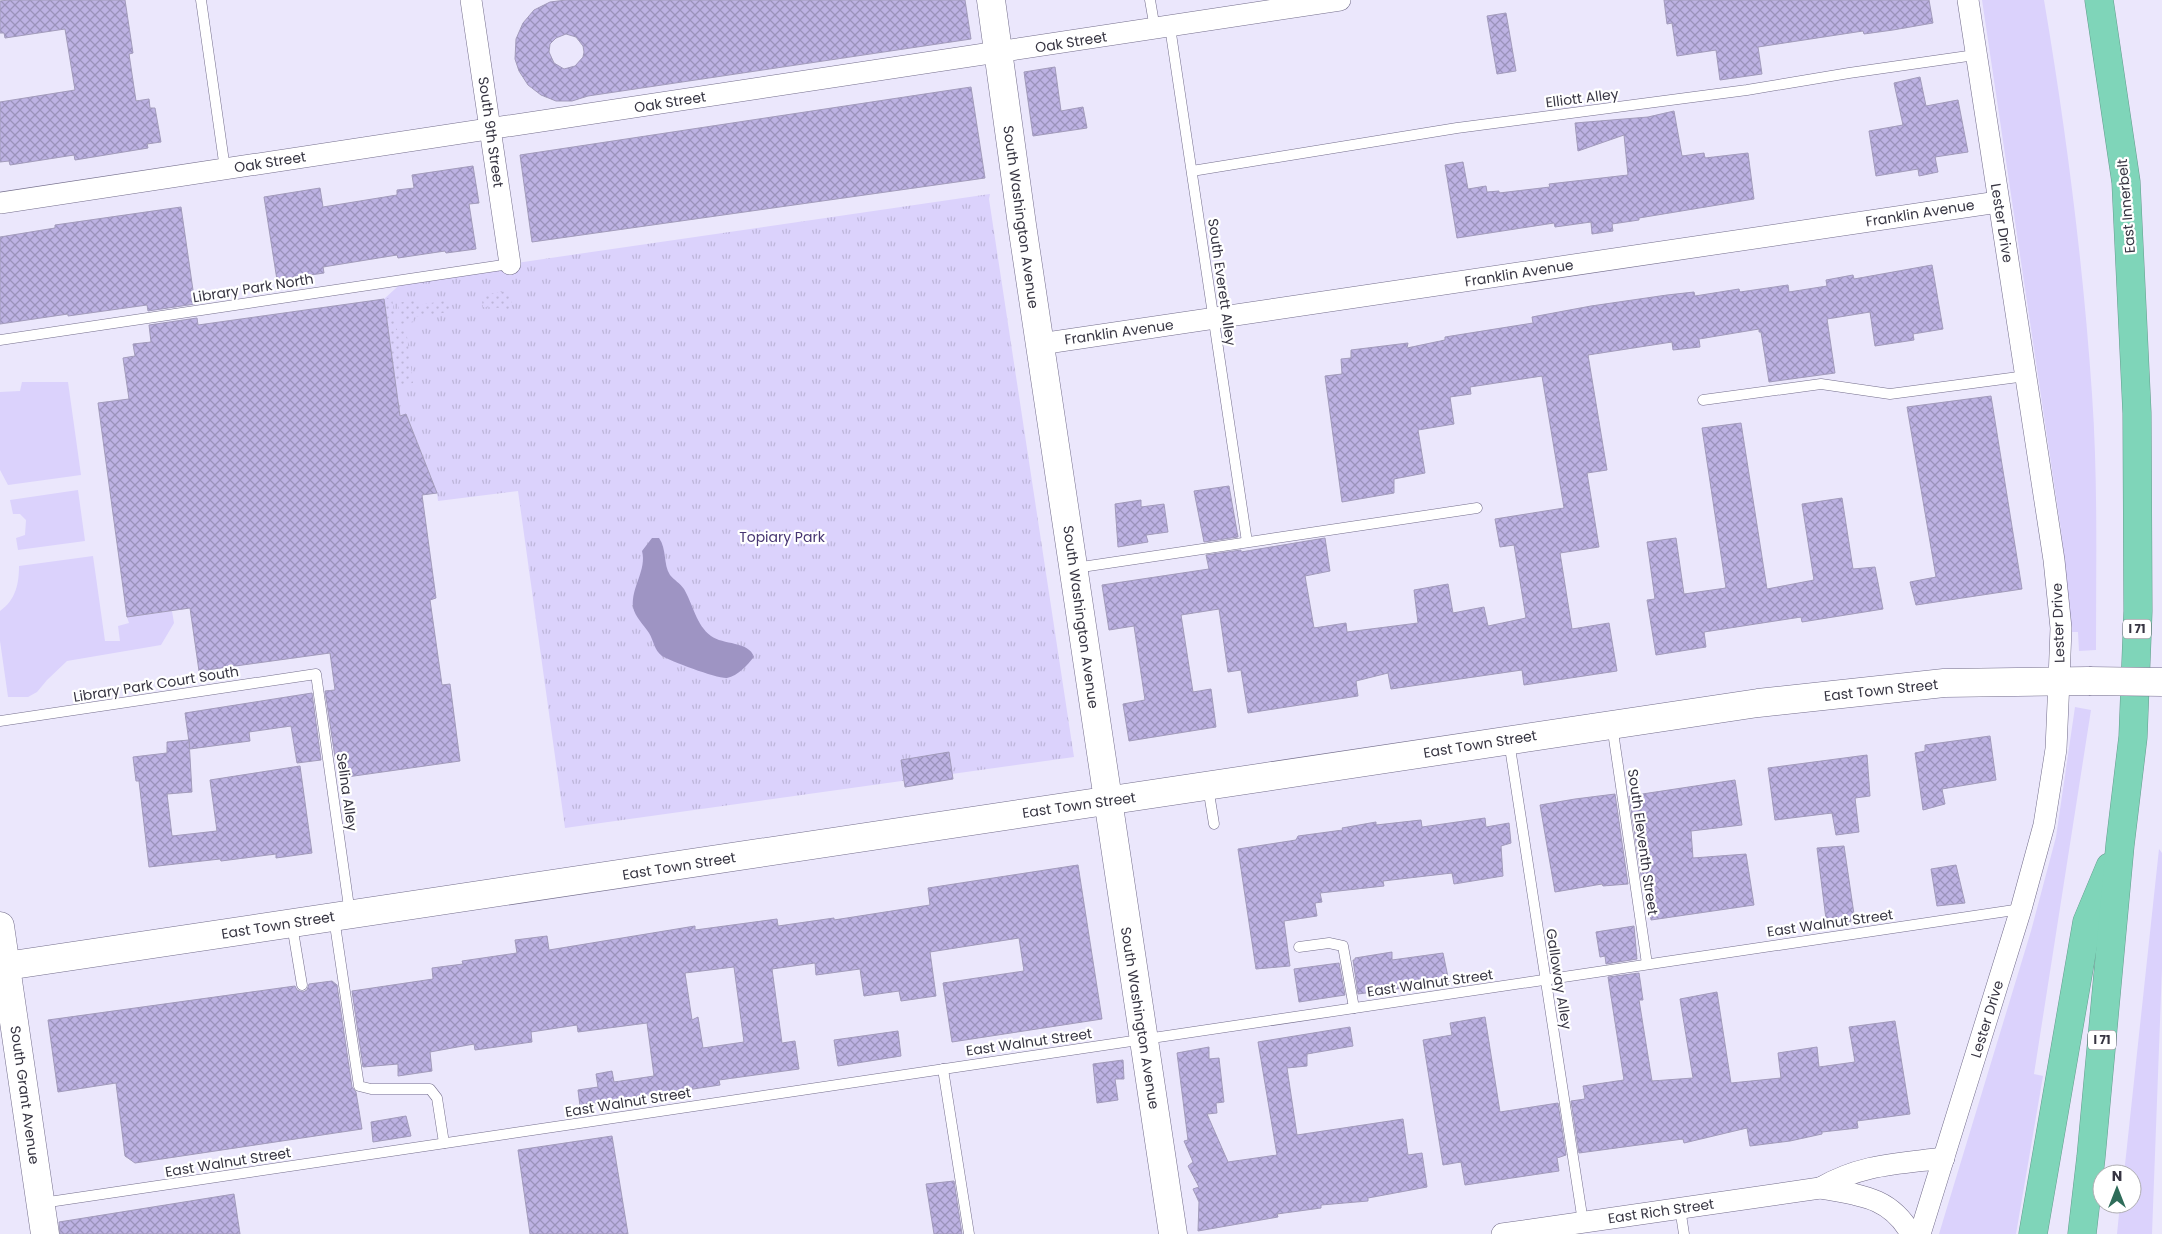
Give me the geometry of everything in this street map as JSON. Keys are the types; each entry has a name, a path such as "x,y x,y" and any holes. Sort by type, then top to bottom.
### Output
{"highway":[{"path":"2080,0 2107,58"},
{"name":"East Innerbelt","path":"2099,0 2126,182 2137,412"},
{"name":"I 71","path":"2082,1234 2132,737 2138,611 2137,412"},
{"path":"2033,1234 2087,922 2120,845"}],"street":[{"name":"South 9th Street","path":"471,0 510,264"},
{"name":"South Washington Avenue","path":"991,0 1040,344 1173,1234"},
{"name":"Oak Street","path":"0,203 1340,0"},
{"name":"Lester Drive","path":"1920,1234 2038,852 2051,790 2056,749 2059,680 2061,628 2054,560 1968,0"},
{"name":"Franklin Avenue","path":"1040,344 1998,202"},
{"name":"East Town Street","path":"3,967 1758,703 1944,683 2059,680 2162,682"},
{"name":"South Grant Avenue","path":"0,926 3,967 45,1234"},
{"name":"East Rich Street","path":"1820,1188 1840,1176 1864,1168 1944,1158"},
{"name":"East Rich Street","path":"1502,1234 1820,1188 1870,1197 1891,1208 1911,1234"}],"lane":[{"path":"201,0 225,169"},
{"name":"South Everett Alley","path":"1150,0 1162,28 1192,171 1247,542"},
{"name":"Elliott Alley","path":"1192,171 1457,128 1738,91 1976,55"},
{"name":"Library Park North","path":"0,340 510,264"},
{"path":"1703,400 1821,384 1890,394 2026,376"},
{"path":"1074,568 1478,508"},
{"name":"Library Park Court South","path":"0,721 316,674"},
{"name":"Selina Alley","path":"316,674 359,1086 371,1089 430,1089 437,1098 444,1143"},
{"name":"South Eleventh Street","path":"1612,724 1647,964"},
{"name":"Galloway Alley","path":"1509,740 1582,1222"},
{"path":"1208,786 1214,824"},
{"name":"East Walnut Street","path":"41,1204 2021,909"},
{"path":"292,924 302,985"},
{"path":"1299,947 1329,943 1343,946 1354,1008"},
{"path":"943,1069 969,1234"},
{"path":"1680,1208 1684,1234"}],"green space":[{"path":"1982,0 2044,0 2073,196 2092,394 2096,522 2096,650 2079,651 2078,632 2072,632 2061,530"},
{"name":"Topiary Park","path":"990,194 989,199 1074,757 565,828 518,491 438,501 437,493 406,414 400,416 384,299 406,279"},
{"path":"506,291 512,301 508,311 500,308 483,307 481,295"},
{"path":"392,297 396,330 406,329 413,383 396,385 384,299"},
{"path":"413,300 418,305 450,300 450,312 413,317 414,322 401,324 398,303"},
{"path":"22,382 68,382 81,475 8,485 0,470 0,392 20,391"},
{"path":"78,490 85,541 18,550 16,538 25,535 26,520 20,514 13,514 10,500"},
{"path":"93,556 105,641 120,641 118,626 129,623 127,617 172,611 174,623 161,645 67,661 37,692 28,697 8,697 0,641 0,611 10,602 16,591 19,566"},
{"path":"2075,707 2091,710 2034,1074 2043,1076 2016,1234 1939,1234 2031,931 2056,837"},
{"path":"2159,849 2162,853 2162,968 2152,1234 2117,1234 2119,1214 2142,1214 2142,1164 2125,1164"}],"shaded area":[{"path":"652,538 659,538 670,575 684,589 698,620 706,631 716,639 747,648 751,652 754,657 735,675 722,678 705,673 662,656 657,651 649,633 638,618 633,607 634,592 641,572 642,551"}],"building":[{"path":"125,0 133,53 129,54 136,101 149,99 150,108 155,108 161,142 147,144 148,148 75,160 74,155 10,165 9,161 0,162 0,102 75,90 65,29 5,38 4,33 0,33 0,1"},
{"path":"566,0 965,0 971,39 588,96 572,101 556,101 541,95 528,85 519,71 515,59 516,39 523,23 534,10 550,2","holes":["566,34 576,37 583,46 583,57 575,66 564,69 554,63 549,52 550,44 556,38"]},
{"path":"1664,0 1929,0 1933,23 1864,34 1863,31 1758,47 1762,74 1720,80 1716,50 1677,56 1672,23 1667,24"},
{"path":"1506,13 1516,71 1497,74 1487,16"},
{"path":"1055,67 1061,111 1083,107 1087,128 1033,136 1024,72"},
{"path":"1920,77 1926,106 1958,100 1968,152 1935,157 1938,172 1919,176 1918,169 1876,176 1869,131 1903,125 1894,83"},
{"path":"971,87 985,178 532,242 520,155"},
{"path":"1674,111 1682,156 1704,153 1705,158 1748,153 1754,199 1639,218 1639,220 1612,224 1613,231 1592,234 1591,222 1555,227 1554,223 1457,238 1445,165 1463,162 1468,189 1486,186 1487,192 1499,191 1499,193 1550,187 1549,184 1628,175 1624,135 1578,151 1575,123 1648,117"},
{"path":"473,166 479,203 469,204 476,249 446,253 445,251 398,258 397,255 323,267 324,273 277,280 264,197 320,188 323,207 397,195 397,190 414,188 412,175"},
{"path":"181,207 195,304 148,311 147,305 0,324 0,237 55,228 55,225"},
{"path":"1932,265 1943,329 1913,334 1914,340 1875,346 1870,312 1827,319 1835,373 1769,382 1759,329 1699,339 1700,347 1673,350 1672,342 1588,355 1607,470 1587,473 1599,547 1560,553 1572,629 1609,623 1617,671 1524,685 1522,670 1391,689 1388,673 1356,681 1358,696 1248,713 1241,670 1228,672 1219,609 1181,615 1193,692 1211,689 1216,727 1129,741 1123,704 1145,700 1134,626 1109,630 1102,585 1209,569 1206,555 1241,550 1241,552 1325,538 1330,571 1305,576 1314,628 1346,623 1347,632 1418,623 1414,590 1448,584 1453,613 1484,607 1488,626 1526,618 1514,545 1500,547 1495,519 1564,508 1542,376 1470,387 1471,394 1450,397 1454,424 1418,430 1425,473 1394,479 1394,493 1342,502 1325,376 1342,374 1341,359 1351,358 1351,350 1408,343 1407,348 1445,340 1445,337 1533,323 1532,317 1591,306 1694,292 1695,296 1739,289 1740,292 1788,285 1789,292 1827,286 1826,280 1853,275 1854,279"},
{"path":"384,299 400,416 406,414 437,493 422,495 436,598 430,600 442,685 450,684 460,761 347,777 344,756 335,757 325,691 335,690 330,653 199,671 190,608 127,617 98,403 129,399 123,358 135,356 133,344 151,342 149,325 197,318 198,325"},
{"path":"1991,396 2022,589 1916,605 1910,582 1936,577 1907,407"},
{"path":"1741,423 1767,589 1814,580 1802,504 1842,498 1853,569 1875,567 1883,609 1802,622 1801,617 1704,632 1706,647 1656,655 1647,600 1655,599 1647,542 1676,538 1684,594 1726,588 1702,428"},
{"path":"1229,486 1238,537 1204,542 1194,491"},
{"path":"1141,500 1141,507 1164,504 1168,532 1146,535 1148,542 1118,547 1115,504"},
{"path":"312,693 321,760 297,763 291,726 249,732 250,741 190,749 185,713"},
{"path":"1990,736 1996,780 1942,789 1945,804 1923,810 1915,753 1925,751 1925,745"},
{"path":"189,740 192,792 167,794 172,836 217,831 210,780 300,766 312,853 276,858 276,854 149,867 139,781 136,781 133,757 167,753 167,742"},
{"path":"949,752 953,779 905,787 901,760"},
{"path":"1867,755 1870,796 1855,798 1859,832 1836,835 1832,813 1775,820 1768,768"},
{"path":"1735,780 1742,825 1691,831 1693,858 1746,854 1754,905 1651,920 1646,882 1642,882 1629,796"},
{"path":"1615,794 1628,884 1603,886 1602,884 1555,892 1540,805"},
{"path":"1485,818 1486,827 1509,823 1511,843 1501,846 1503,876 1454,884 1452,873 1383,881 1384,886 1320,893 1322,902 1315,903 1317,916 1284,921 1290,966 1256,969 1238,849 1296,840 1298,836 1343,830 1342,828 1376,822 1376,825 1421,820 1422,827"},
{"path":"1844,846 1855,921 1827,927 1817,848"},
{"path":"1078,865 1102,1019 952,1042 943,983 1024,971 1019,938 930,952 936,996 901,1001 899,991 864,996 860,969 816,975 815,963 772,969 782,1043 795,1041 799,1069 719,1080 720,1085 580,1106 578,1090 598,1087 596,1074 612,1071 614,1082 654,1076 647,1023 578,1032 577,1025 531,1032 532,1042 475,1050 474,1044 430,1052 432,1071 398,1076 398,1064 363,1067 352,991 433,979 432,968 463,964 462,961 517,953 515,940 547,936 549,950 695,926 695,930 777,919 778,926 834,918 834,920 930,905 928,888","holes":["734,967 744,1042 703,1048 698,1017 692,1020 685,973"]},
{"path":"1956,865 1965,903 1937,906 1931,869"},
{"path":"1634,926 1637,959 1606,964 1605,956 1600,957 1596,932"},
{"path":"1392,952 1392,960 1443,953 1449,982 1358,994 1353,960 1355,958"},
{"path":"1339,963 1345,995 1299,1002 1294,969"},
{"path":"1639,973 1643,1000 1639,1000 1652,1081 1693,1078 1680,999 1717,992 1731,1083 1781,1078 1778,1053 1817,1047 1819,1067 1855,1062 1849,1027 1895,1021 1910,1114 1857,1121 1858,1128 1822,1132 1822,1134 1790,1141 1750,1146 1747,1128 1684,1143 1683,1139 1579,1153 1571,1101 1585,1099 1583,1086 1624,1080 1608,977"},
{"path":"332,981 337,985 352,1087 356,1092 362,1129 135,1163 125,1156 116,1083 58,1092 48,1020 295,986 297,990 303,992 307,990 309,984"},
{"path":"1485,1017 1500,1112 1558,1103 1566,1155 1557,1158 1559,1171 1465,1185 1461,1162 1443,1165 1423,1040 1452,1035 1450,1023"},
{"path":"1350,1027 1353,1046 1307,1054 1307,1066 1287,1068 1297,1135 1403,1119 1408,1155 1422,1153 1427,1187 1368,1198 1368,1201 1321,1205 1321,1208 1277,1214 1278,1217 1198,1231 1199,1202 1193,1189 1199,1187 1188,1166 1193,1162 1184,1141 1188,1140 1177,1053 1209,1047 1209,1059 1219,1058 1224,1102 1216,1103 1217,1113 1207,1114 1228,1162 1277,1155 1258,1042"},
{"path":"898,1031 901,1056 838,1066 834,1040"},
{"path":"1123,1060 1124,1079 1115,1079 1118,1100 1097,1103 1093,1064"},
{"path":"406,1116 411,1136 373,1142 371,1122"},
{"path":"612,1136 628,1234 530,1234 518,1150"},
{"path":"954,1181 962,1234 934,1234 926,1184"},
{"path":"234,1194 240,1234 60,1234 59,1222"}]}
